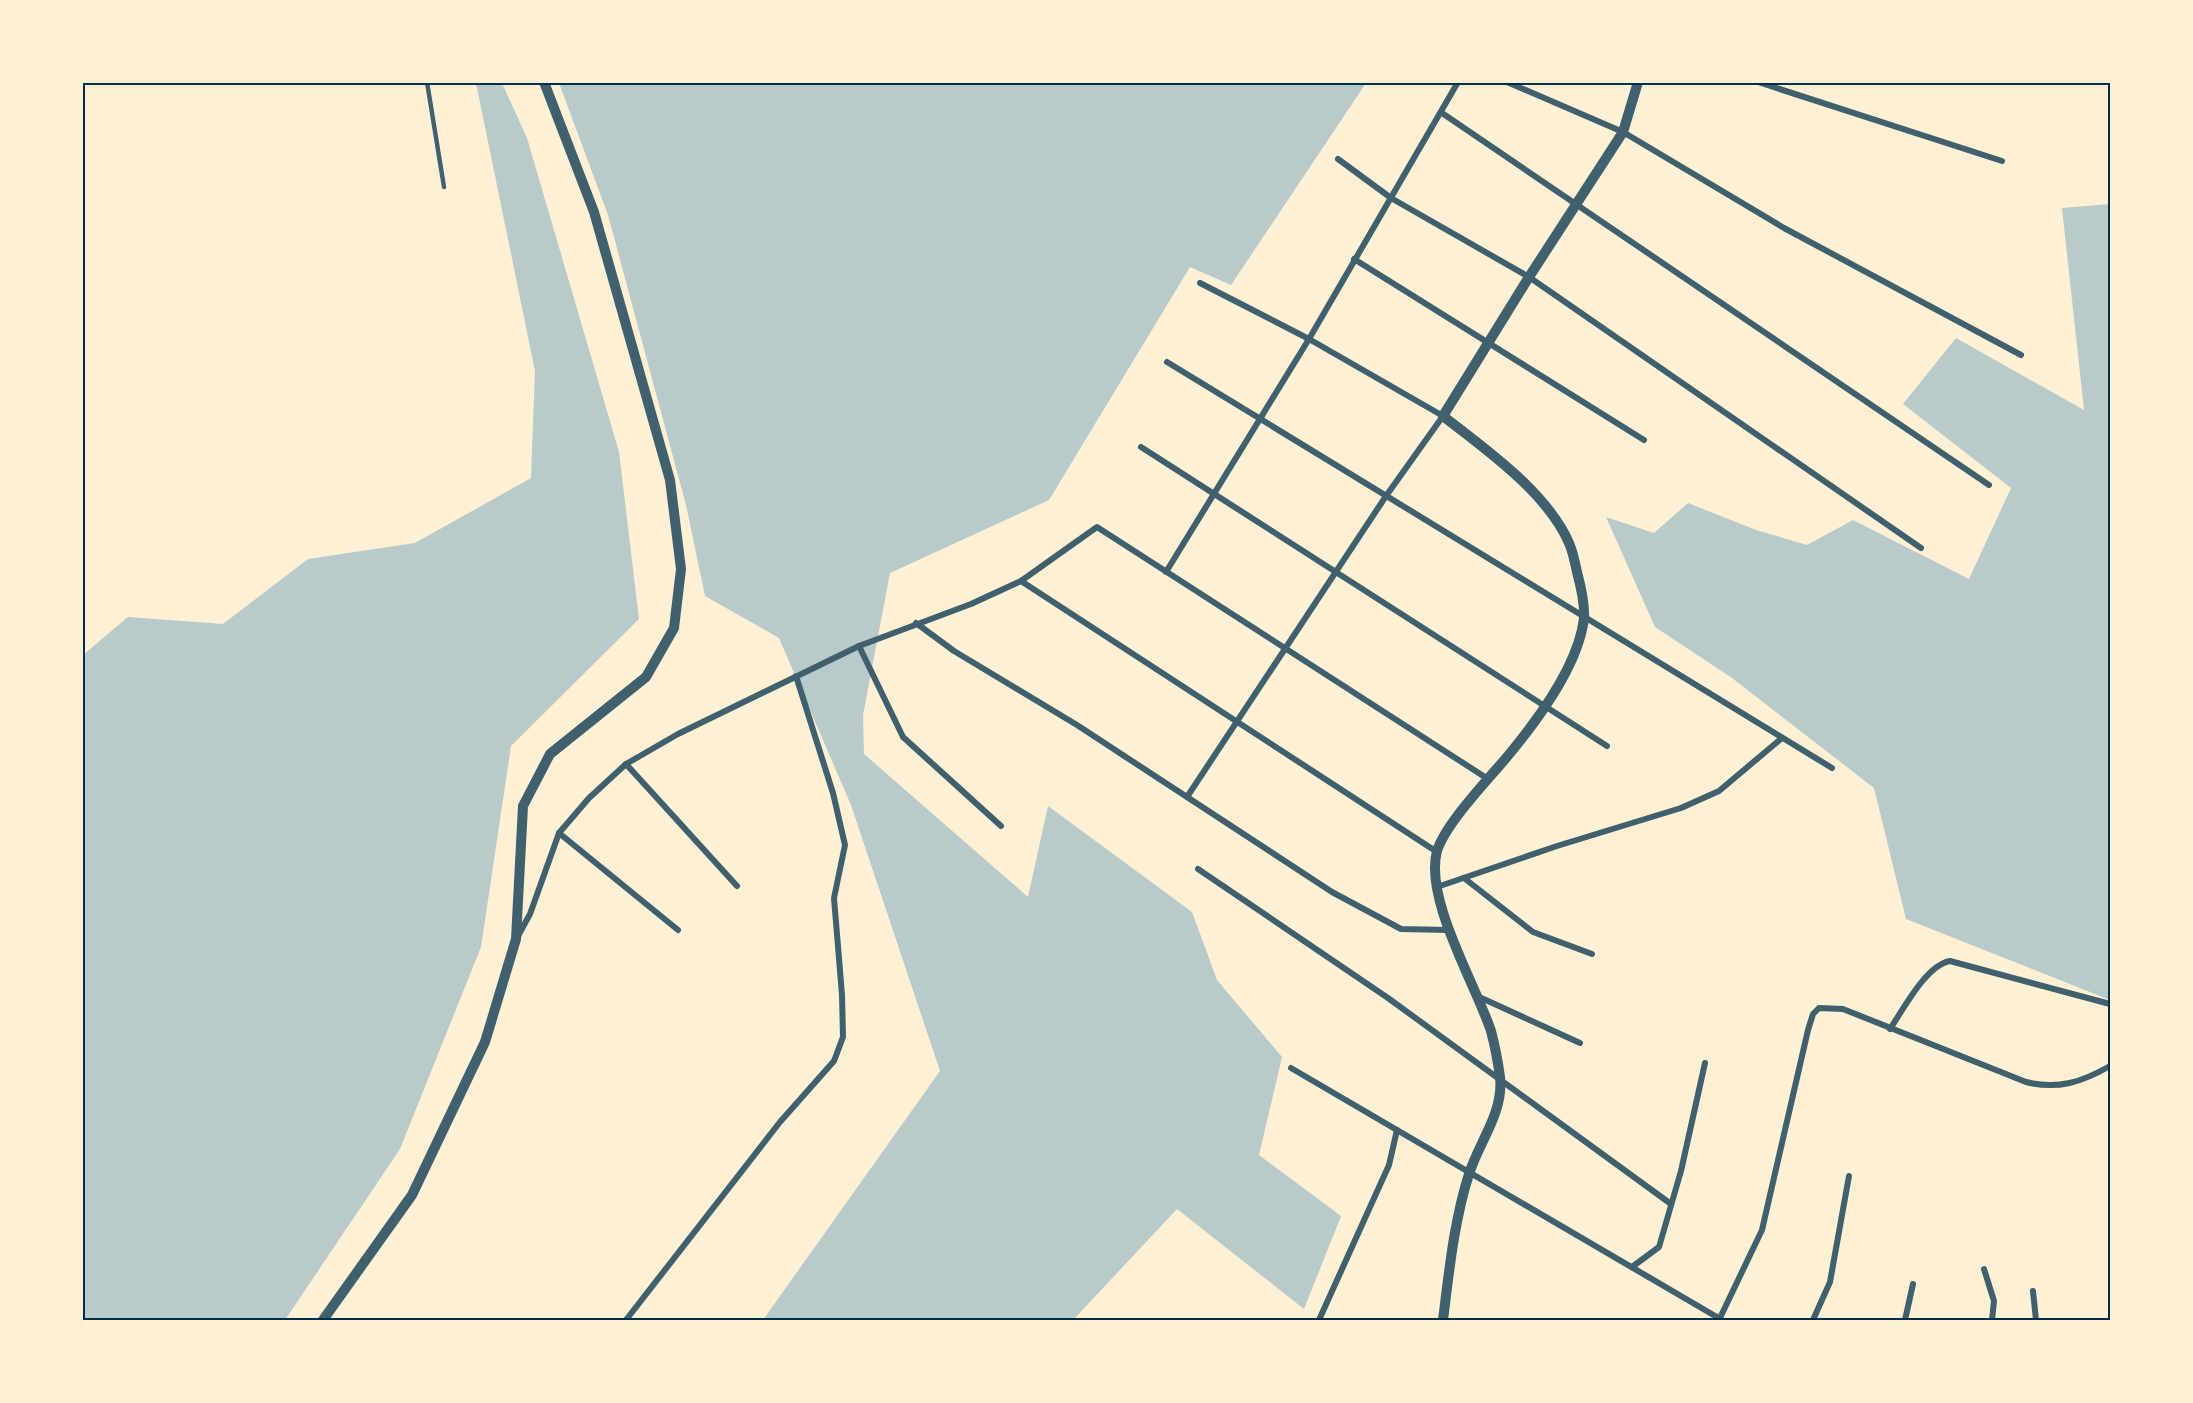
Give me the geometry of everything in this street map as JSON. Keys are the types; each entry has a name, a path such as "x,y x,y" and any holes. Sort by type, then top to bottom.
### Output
{"street":[{"path":"516,939 523,806 550,754 646,677 674,628 681,569 667,469 594,212 544,82"},
{"path":"1166,572 1258,418 1309,339 1458,82"},
{"path":"1507,82 1623,132 1784,228 2020,355"},
{"path":"1187,797 1386,496 1443,416 1528,277 1623,132 1638,82"},
{"path":"1758,82 2002,161"},
{"path":"1442,113 1989,485"},
{"path":"1338,159 1391,198 1528,277 1921,548"},
{"path":"1354,259 1644,440"},
{"path":"1200,283 1309,339 1443,416 1499,460 1549,510 1569,543 1582,588 1584,617 1577,647 1563,676 1524,736 1451,828 1437,852 1437,887 1448,930 1491,1032 1500,1080 1492,1123 1469,1172 1450,1264 1443,1320"},
{"path":"1167,362 1832,768"},
{"path":"1141,447 1607,746"},
{"path":"323,1320 412,1195 430,1161 485,1042 516,939 530,915 559,833 589,798 626,764 678,734 859,646 971,604 1021,581 1096,527 1488,780"},
{"path":"1021,581 1437,852"},
{"path":"916,623 954,651 1077,725 1332,892 1401,929 1448,930"},
{"path":"859,646 903,737 1001,826"},
{"path":"626,1320 780,1122 834,1061 843,1037 834,898 845,845 833,793 796,676"},
{"path":"1437,887 1557,846 1681,808 1719,791 1782,738"},
{"path":"626,764 737,886"},
{"path":"559,833 678,930"},
{"path":"1198,869 1388,998 1671,1204"},
{"path":"1464,878 1533,932 1592,954"},
{"path":"1890,1029 1930,972 1940,963 1950,961 2110,1004"},
{"path":"1477,996 1580,1043"},
{"path":"1291,1068 1721,1320 1762,1230 1813,1014 1818,1008 1843,1008 1890,1029 2026,1082 2049,1088 2091,1077 2110,1066"},
{"path":"1632,1267 1659,1247 1681,1171 1705,1063"},
{"path":"1319,1320 1389,1165 1397,1130"},
{"path":"1813,1320 1830,1282 1849,1176"},
{"path":"1984,1269 1994,1301 1992,1320"},
{"path":"1905,1320 1913,1284"},
{"path":"2033,1291 2036,1320"}],"lane":[{"path":"427,82 444,187"}],"shaded area":[{"path":"476,83 502,83 527,138 619,452 639,619 511,746 481,947 400,1149 285,1320 83,1320 83,655 128,617 223,624 308,559 415,543 531,478 535,371"},
{"path":"559,83 1366,83 1231,285 1190,267 1049,500 890,573 863,715 864,754 1028,897 1048,806 1192,912 1217,980 1282,1057 1259,1155 1341,1216 1304,1309 1177,1209 1073,1320 763,1320 940,1071 851,805 779,638 705,596 686,505 608,215"},
{"path":"2110,204 2110,1000 1906,919 1874,788 1732,678 1655,627 1606,517 1654,533 1688,503 1756,530 1807,545 1853,520 1969,579 2011,488 1903,404 1956,338 2084,410 2062,208"}]}
